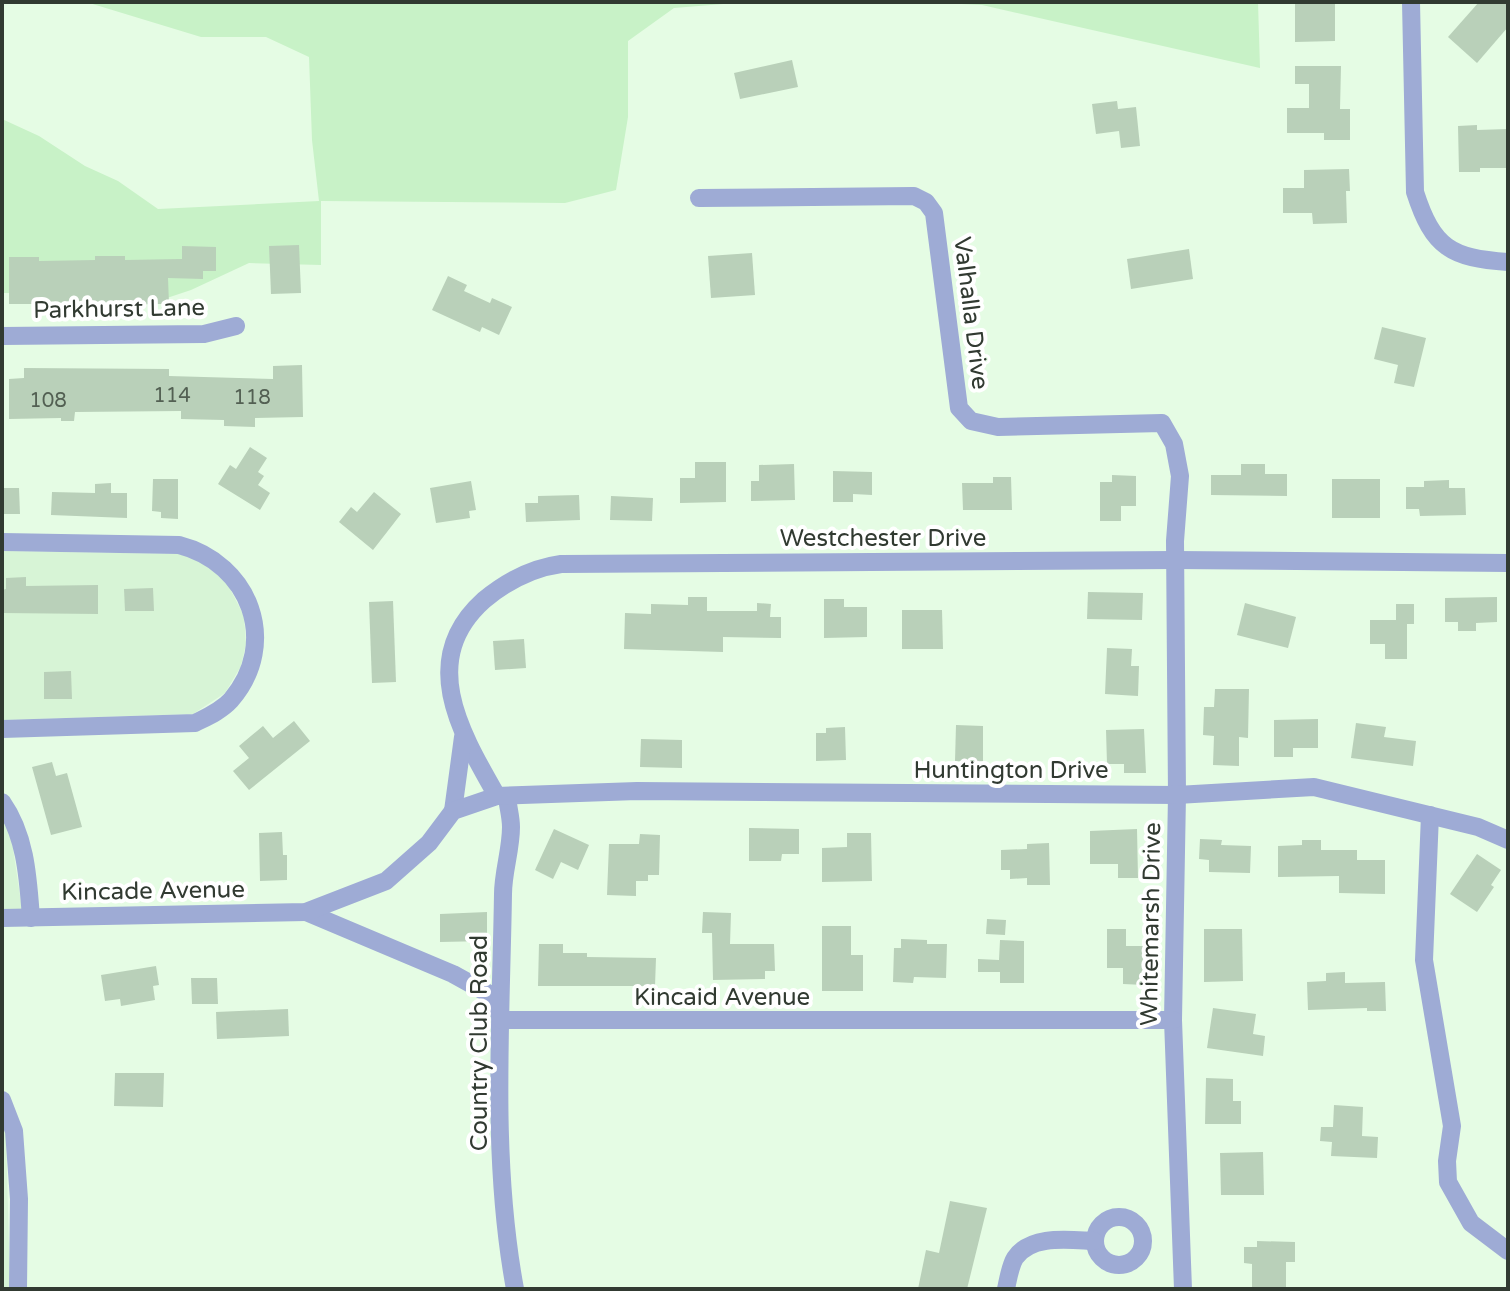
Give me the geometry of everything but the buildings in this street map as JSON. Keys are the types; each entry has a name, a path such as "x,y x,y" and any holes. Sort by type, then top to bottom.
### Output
{"street":[{"path":"1411,2 1415,192 1422,213 1443,246 1473,260 1508,262"},
{"name":"Valhalla Drive","path":"699,198 914,196 926,202 934,213 959,408 971,421 998,427 1162,423 1174,444 1180,476 1175,560"},
{"name":"Parkhurst Lane","path":"2,336 204,334 236,326"},
{"path":"2,542 179,545 199,550 232,574 242,589 252,614 254,645 249,670 231,700 195,723 2,729"},
{"name":"Westchester Drive","path":"502,796 463,737 449,688 449,659 456,638 472,611 503,583 544,567 577,564 1175,560 1508,563"},
{"name":"Whitemarsh Drive","path":"1175,560 1177,795 1173,1020 1183,1289"},
{"path":"306,912 386,881 429,843 453,811 463,737"},
{"name":"Huntington Drive","path":"453,811 502,796 637,791 1177,795 1314,787 1478,827 1508,840"},
{"name":"Country Club Road","path":"502,796 511,827 503,889 502,1020 497,1078 505,1235 515,1289"},
{"path":"2,802 19,832 28,877 31,918"},
{"path":"1430,815 1424,960 1452,1126 1447,1161 1448,1182 1471,1223 1508,1251"},
{"path":"306,912 453,974 491,995 502,1020"},
{"name":"Kincade Avenue","path":"2,918 306,912"},
{"name":"Kincaid Avenue","path":"502,1020 1173,1020"},
{"path":"2,1100 14,1131 19,1199 18,1289"},
{"path":"1006,1289 1015,1258 1031,1244 1060,1239 1094,1241"}],"shaded area":[{"path":"86,2 748,2 674,8 628,41 628,117 616,190 565,203 321,201 321,265 249,263 191,290 140,307 71,293 2,293 2,119 39,136 85,166 118,181 158,209 319,201 312,140 309,57 266,37 201,37"},
{"path":"920,2 1258,2 1260,68 982,5"},
{"path":"2,551 178,554 195,558 226,581 244,616 246,644 241,666 225,693 193,714 2,720"},
{"path":"2,817 11,835 22,909 2,909"},
{"path":"2,1122 6,1133 10,1289 2,1289"}]}
